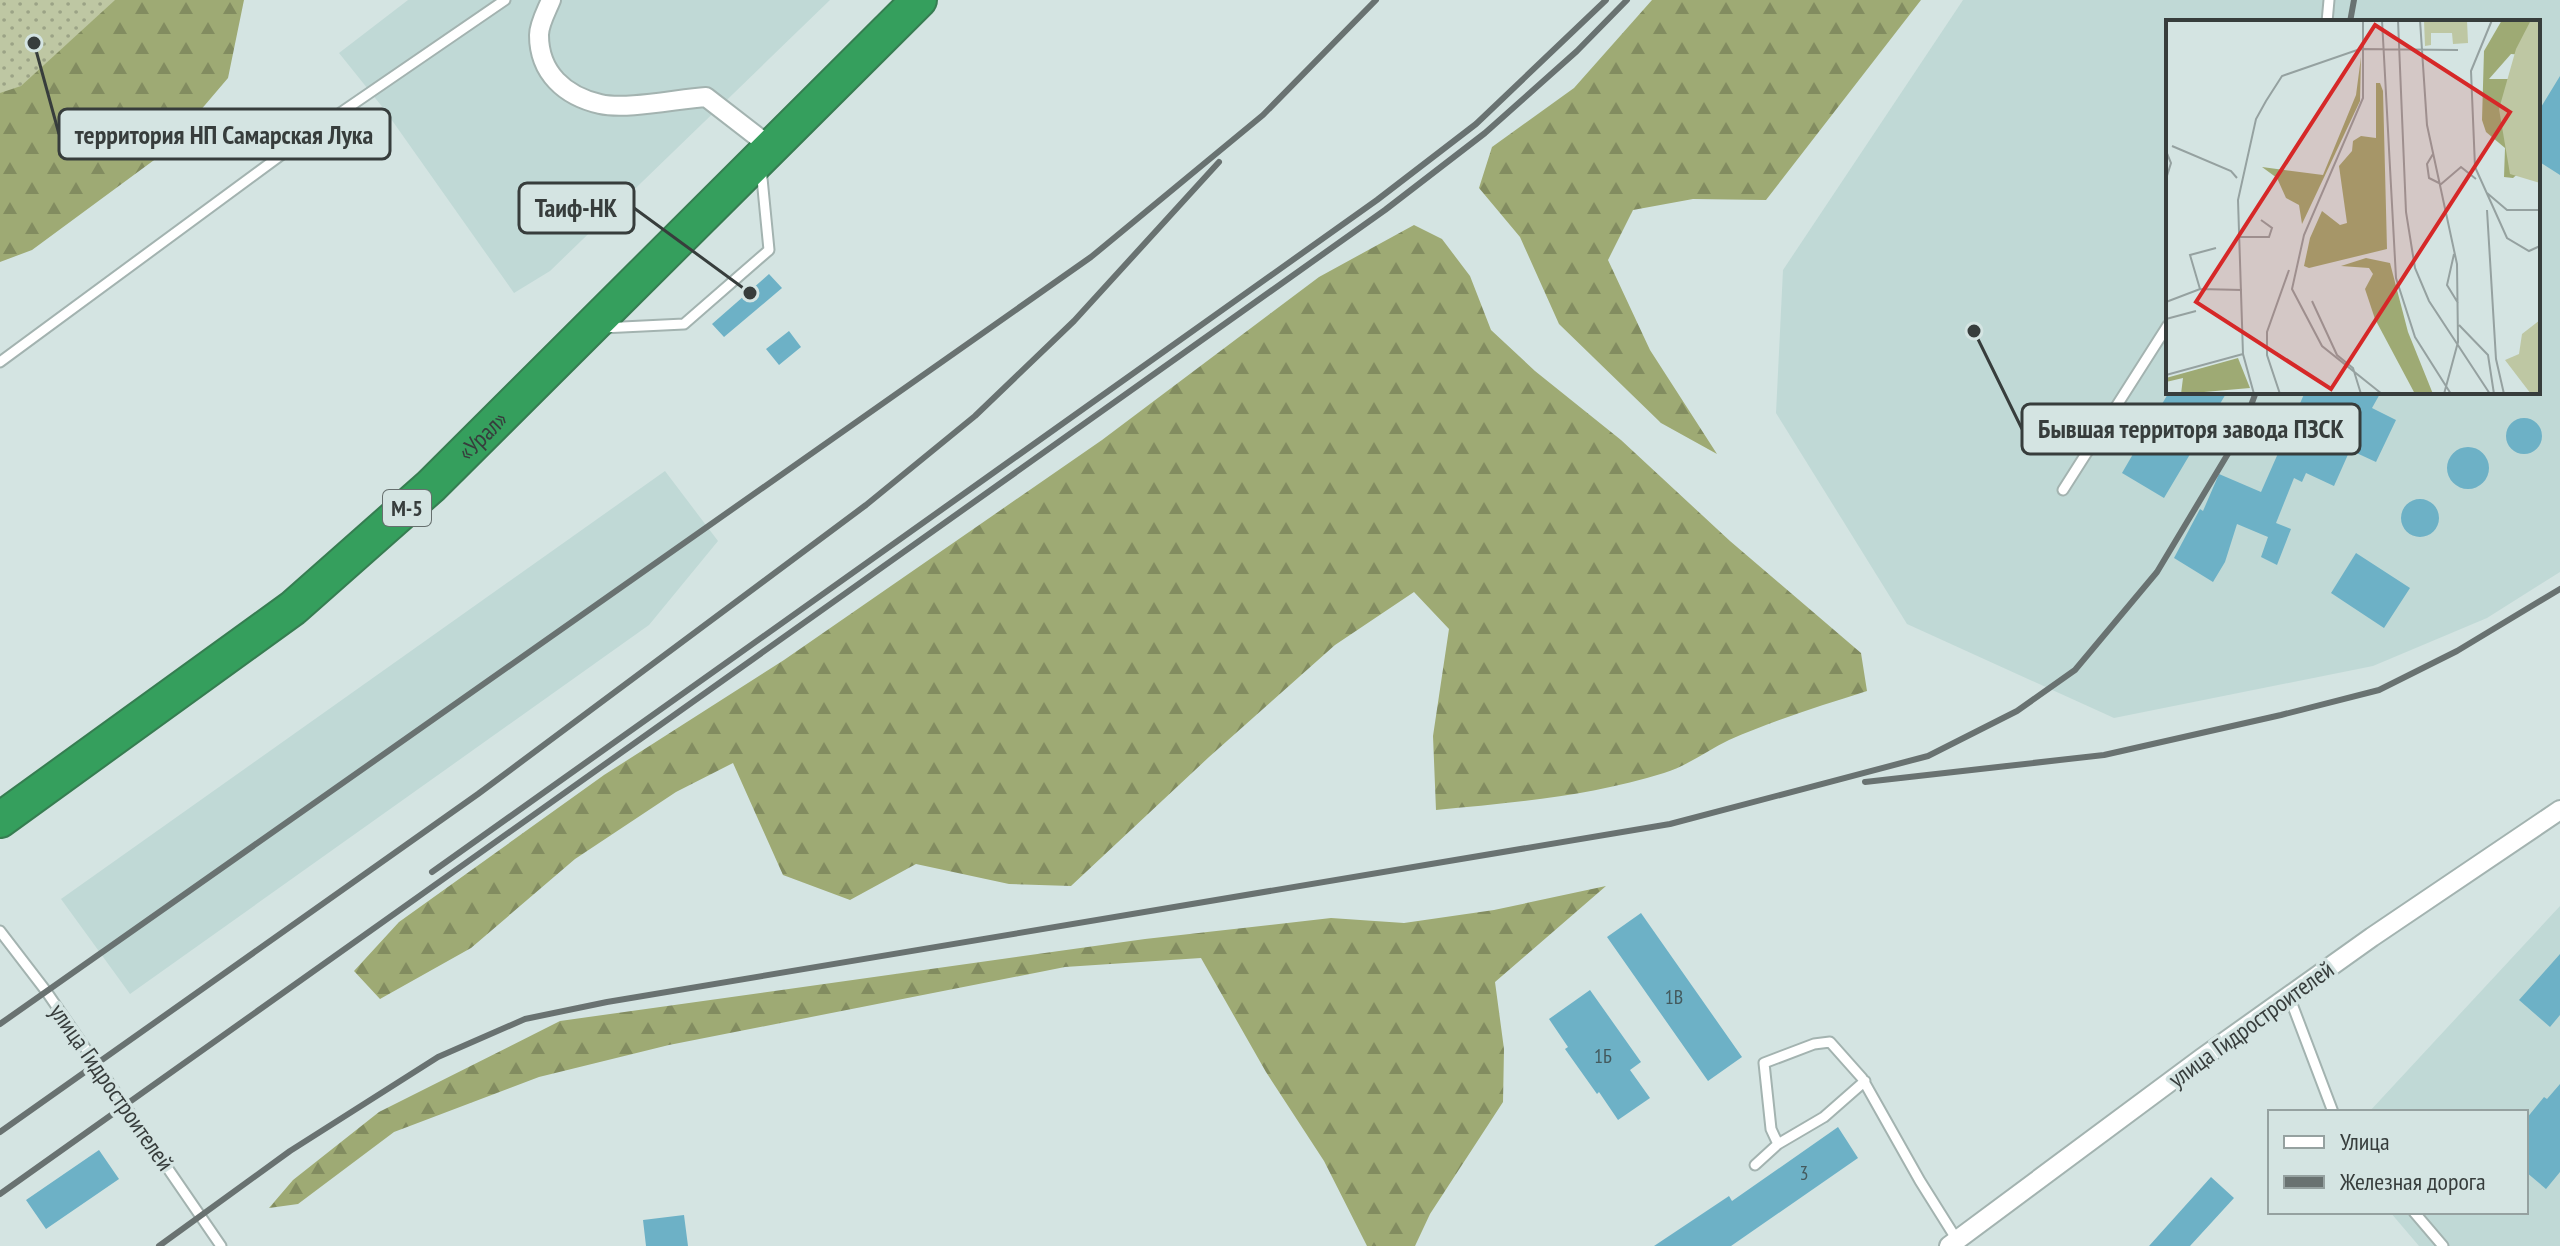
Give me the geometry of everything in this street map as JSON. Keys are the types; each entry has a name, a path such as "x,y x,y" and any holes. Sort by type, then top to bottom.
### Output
{"highway":[{"name":"«Урал»","path":"0,820 293,608 431,486 919,0"}],"street":[{"path":"551,0 539,33 544,67 565,90 601,104 627,105 706,97 766,154"},
{"name":"улица Гидростроителей","path":"1953,1243 2202,1058 2560,810"}],"lane":[{"path":"0,362 311,133 505,0"},
{"path":"2327,20 2329,0"},
{"path":"591,328 684,324 769,250 766,154"},
{"path":"2063,490 2166,328"},
{"name":"улица Гидростроителей","path":"0,931 46,991 221,1246"},
{"path":"2289,996 2332,1110"},
{"path":"1778,1144 1771,1129 1764,1063 1814,1044 1830,1042 1865,1081 1953,1243"},
{"path":"1755,1165 1778,1144 1824,1117 1865,1081"},
{"path":"2416,1214 2443,1246"}],"shaded area":[{"path":"408,0 830,0 550,271 514,293 384,109 339,53"},
{"path":"1963,0 2560,0 2560,572 2487,618 2373,666 2114,718 1907,624 1776,413 1783,270"},
{"path":"665,471 718,541 649,625 130,994 61,899"},
{"path":"2560,906 2560,1246 2419,1246 2392,1214 2528,1214 2528,1110 2371,1110"}],"green space":[{"path":"0,0 244,0 228,78 165,152 32,250 0,262"},
{"path":"0,0 115,0 21,86 0,93"},
{"path":"1652,0 1921,0 1766,200 1693,199 1633,210 1608,260 1650,350 1717,454 1661,423 1559,324 1520,237 1479,188 1492,147 1574,88"},
{"path":"1414,225 1442,239 1470,276 1491,330 1535,371 1621,440 1730,541 1861,653 1867,691 1763,726 1673,770 1636,781 1551,798 1436,810 1433,736 1449,629 1414,592 1335,645 1071,886 1009,884 916,864 850,900 783,875 733,763 676,792 575,859 471,948 380,999 354,971 399,922 604,775 784,660 1102,440 1319,277"},
{"path":"1606,886 1495,982 1504,1049 1503,1102 1430,1214 1415,1246 1367,1246 1324,1161 1266,1072 1201,958 1065,967 669,1045 539,1077 394,1132 298,1204 269,1208 293,1180 379,1112 560,1021 1145,939 1331,918 1404,923 1494,910"}],"building":[{"path":"2560,76 2560,175 2540,162 2540,109"},
{"path":"769,274 782,288 724,337 712,324"},
{"path":"789,331 801,347 779,365 766,349"},
{"path":"2168,394 2226,394 2164,498 2122,473"},
{"path":"2304,394 2380,394 2372,408 2396,420 2376,462 2350,450 2334,486 2306,473 2302,482 2294,478 2276,523 2291,529 2277,565 2261,557 2268,537 2237,524 2225,562 2213,582 2174,558 2200,509 2203,511 2219,474 2261,492"},
{"path":"2524,418 2537,423 2542,436 2537,449 2524,454 2511,449 2506,436 2511,423"},
{"path":"2468,447 2483,453 2489,468 2483,483 2468,489 2453,483 2447,468 2453,453"},
{"path":"2420,499 2433,505 2439,518 2433,531 2420,537 2407,531 2401,518 2407,505"},
{"path":"2356,553 2410,588 2384,628 2331,593"},
{"path":"1641,913 1742,1057 1708,1081 1607,937"},
{"path":"2560,954 2560,1015 2550,1027 2519,1000"},
{"path":"1590,990 1641,1062 1630,1070 1650,1098 1618,1120 1565,1049 1568,1047 1549,1019"},
{"path":"2560,1084 2560,1172 2546,1189 2528,1174 2528,1117 2544,1097 2547,1099"},
{"path":"1838,1127 1858,1158 1731,1246 1654,1246 1729,1196 1732,1201"},
{"path":"99,1150 119,1179 46,1229 26,1200"},
{"path":"2211,1177 2234,1198 2190,1246 2149,1246"},
{"path":"684,1215 688,1246 646,1246 643,1220"}],"railway":[{"path":"0,1024 1091,257 1263,115 1376,0"},
{"path":"432,872 1377,200 1476,124 1606,0"},
{"path":"0,1194 1385,210 1485,133 1577,51 1627,0"},
{"path":"2350,20 2354,0"},
{"path":"0,1132 478,794 866,505 975,416 1074,321 1219,162"},
{"path":"159,1246 290,1151 438,1057 525,1019 607,1002 1670,824 1928,756 2017,711 2075,670 2157,572 2241,432 2255,394"},
{"path":"1865,782 2104,755 2379,690 2457,651 2560,589"}],"place":[{"name":"территория НП Самарская Лука","path":"34,43"},
{"name":"Таиф-НК","path":"750,293"},
{"name":"Бывшая территоря завода ПЗСК","path":"1974,331"}]}
